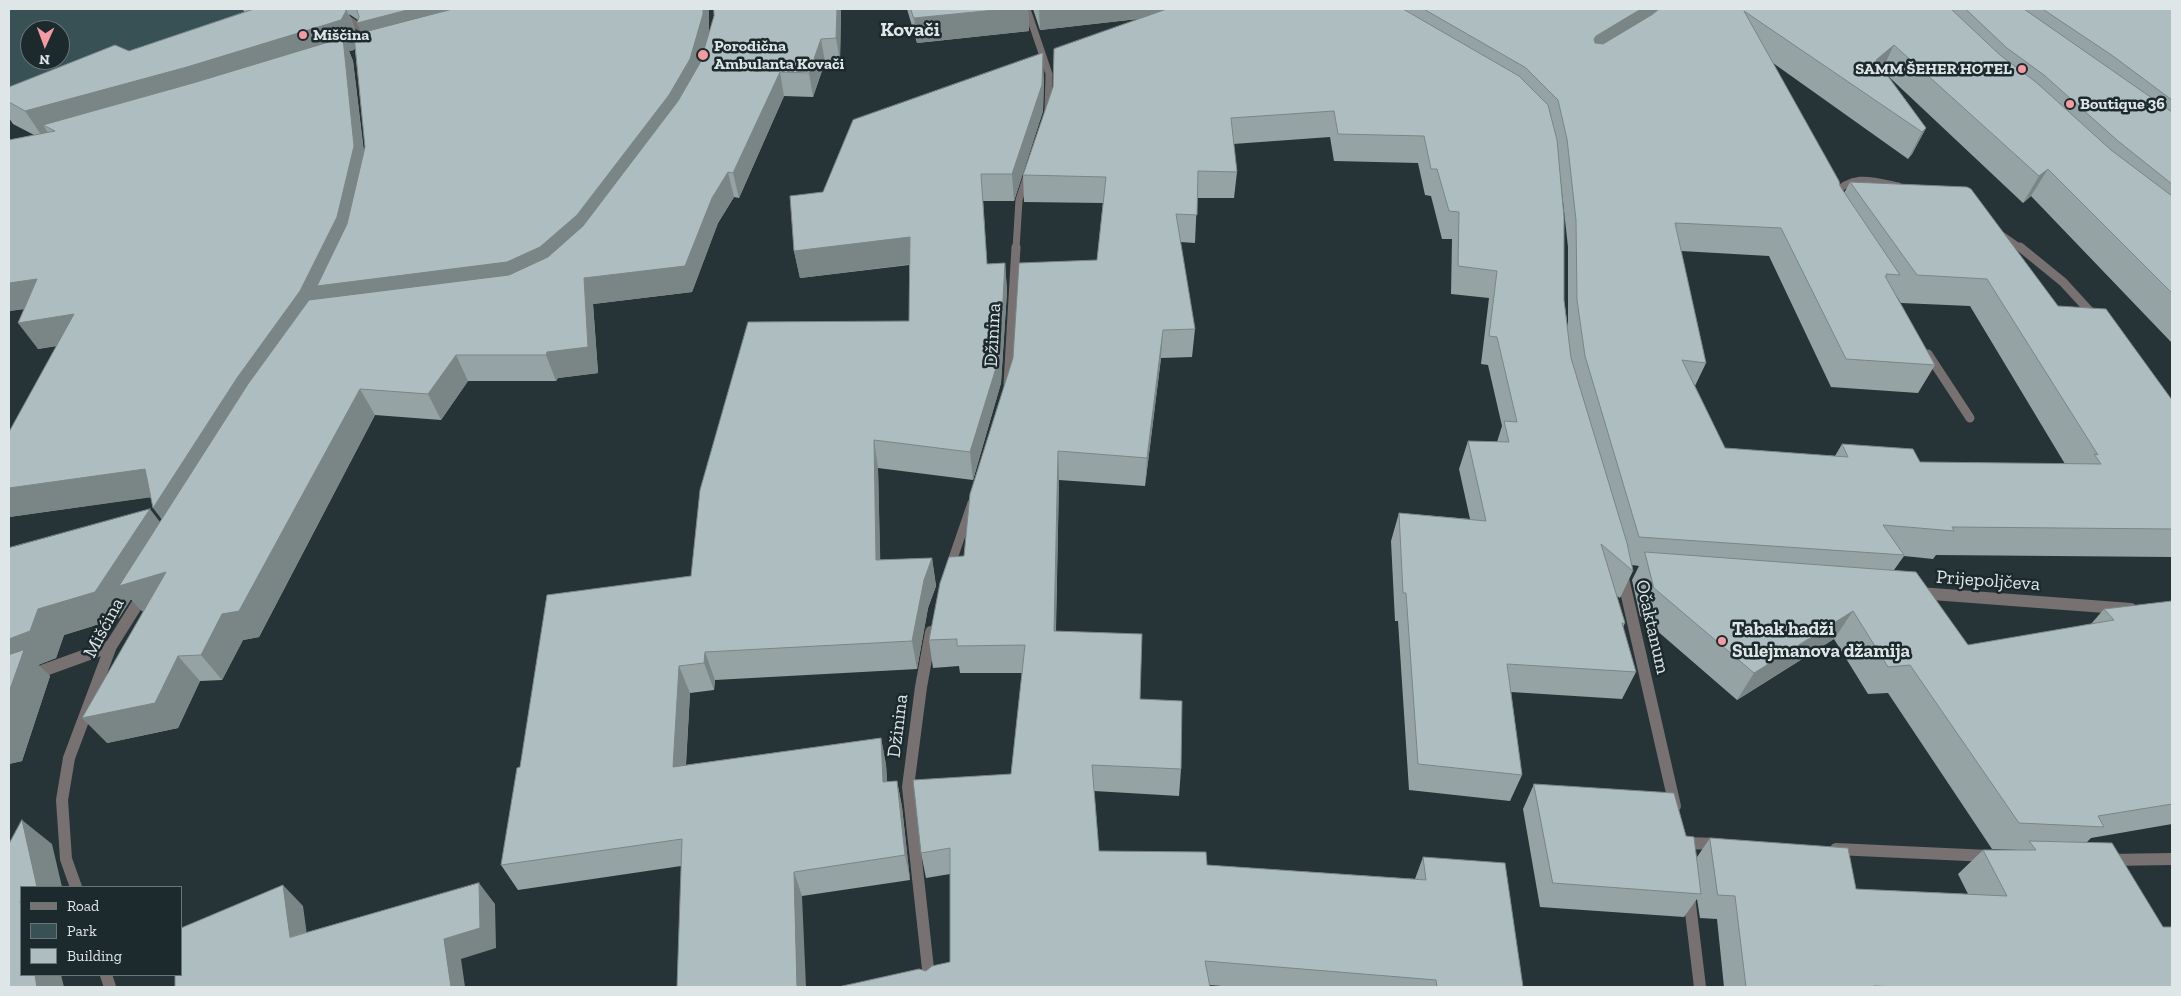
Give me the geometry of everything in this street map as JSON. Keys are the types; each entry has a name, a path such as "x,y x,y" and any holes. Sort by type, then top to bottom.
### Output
{"street":[{"path":"333,9 361,28 364,41 361,47"},
{"path":"1027,9 1049,74 1046,120"},
{"name":"Džinina","path":"1005,393 1008,384 1020,200 1031,162"},
{"path":"1832,203 1832,195 1844,182 1864,179 1906,188"},
{"path":"1995,230 2034,256 2061,280 2099,322"},
{"path":"1920,343 1970,418"},
{"path":"945,582 977,490"},
{"name":"Očaktanum","path":"1624,568 1676,814"},
{"name":"Mišćina","path":"76,886 66,859 62,800 69,758 111,646 147,589"},
{"name":"Prijepoljčeva","path":"1911,592 2140,609"},
{"name":"Džinina","path":"930,987 908,787 921,687 934,618"},
{"path":"9,683 111,646"},
{"path":"1683,843 1732,845"},
{"path":"1821,849 1998,857"},
{"path":"2096,860 2172,860"},
{"path":"1688,881 1700,987"}],"green space":[{"path":"9,9 255,9 9,102"}],"building":[{"path":"249,9 345,9 346,11 341,20 187,67 25,111 9,102 9,87 52,70 70,70 70,63 115,45 129,51 251,10"},
{"path":"357,9 411,9 357,23 359,17"},
{"path":"453,9 703,9 703,14 690,59 669,95 577,215 540,247 507,262 317,286 347,224 365,147 354,35"},
{"path":"714,9 837,9 836,38 821,39 809,73 780,72 733,173 728,172 712,198 685,266 584,278 588,347 547,352 546,355 456,355 428,394 360,389 239,611 222,614 201,655 178,656 155,703 82,718 166,572 119,586 248,384 309,300 509,275 548,257 583,226 678,101 700,63 714,16"},
{"path":"911,9 1005,9 914,18"},
{"path":"1167,9 1403,9 1519,76 1548,105 1557,140 1564,217 1564,300 1571,358 1627,543 1633,571 1601,544 1625,623 1622,623 1636,672 1507,664 1522,775 1418,764 1406,593 1403,593 1399,513 1486,521 1468,441 1509,442 1504,421 1517,422 1497,337 1489,336 1497,271 1458,266 1459,212 1449,211 1437,169 1431,169 1424,136 1338,134 1334,111 1231,118 1237,172 1198,171 1197,215 1176,214 1195,329 1163,330 1147,458 1058,451 1054,631 1142,634 1140,699 1182,701 1181,769 1092,765 1099,851 1206,852 1207,865 1426,880 1423,857 1505,863 1523,987 1437,987 1436,980 1205,961 1210,987 838,987 919,969 926,971 932,966 950,962 950,848 921,853 913,780 1011,774 1025,645 957,646 957,639 929,640 940,583 949,557 964,556 970,494 1013,358 1019,263 1097,260 1106,177 1023,175 1053,87 1054,49"},
{"path":"1424,9 1641,9 1596,36 1594,39 1595,43 1603,44 1659,9 1951,9 2000,55 2037,83 2111,150 2172,196 2172,293 2048,169 2039,176 1894,45 1876,60 1926,128 1922,132 1744,11 1839,181 1840,186 1900,275 1886,274 1887,276 1885,276 1935,365 1846,359 1781,228 1675,223 1706,363 1682,360 1725,448 1848,457 1842,444 1913,449 1920,462 2101,464 2094,454 2098,455 1987,279 1917,275 1850,182 1967,187 1971,189 2058,306 2106,309 2172,400 2172,529 1952,527 1954,531 1883,525 1904,555 1639,537 1585,356 1577,300 1576,220 1567,139 1558,100 1526,68"},
{"path":"1966,9 2024,9 2172,112 2172,184 2118,141 2044,75 2007,48"},
{"path":"2043,9 2172,9 2172,100 2113,56"},
{"path":"343,38 354,146 337,217 300,291 237,378 153,508 145,469 9,488 9,432 74,314 18,323 37,279 9,283 9,140 55,131 43,125"},
{"path":"1043,53 1042,85 1012,174 981,174 987,264 1005,263 1000,355 970,452 874,440 876,560 932,558 924,580 912,641 705,652 704,663 679,666 673,767 881,738 883,782 897,781 905,855 794,872 797,987 677,987 682,839 501,865 517,768 520,767 547,595 691,576 700,490 748,322 909,321 910,237 794,251 790,196 823,192 853,120"},
{"path":"150,509 95,592 38,609 30,631 9,639 9,548"},
{"path":"1645,552 1916,572 1968,645 2114,620 2104,609 2172,601 2172,804 2098,816 2104,827 2019,823 1910,665 1888,667 1853,611 1754,673 1654,588"},
{"path":"24,650 9,692 9,655"},
{"path":"1534,784 1674,793 1686,836 1694,837 1701,894 1553,883"},
{"path":"22,820 37,886 20,886 20,976 35,976 37,987 9,987 9,844"},
{"path":"1710,838 1848,848 1856,889 2007,896 1983,850 2036,850 2029,841 2112,843 2163,927 2172,927 2172,987 1746,987 1735,896 1718,895"},
{"path":"479,883 480,928 444,939 451,987 175,987 175,976 182,976 182,928 283,885 290,937"}],"place":[{"name":"Miščina","path":"303,35"},
{"name":"Porodična Ambulanta Kovači","path":"703,55"},
{"name":"SAMM ŠEHER HOTEL","path":"2022,69"},
{"name":"Boutique 36","path":"2070,104"},
{"name":"Tabak hadži Sulejmanova džamija","path":"1722,641"}],"district":[{"name":"Kovači","path":"910,30"}]}
